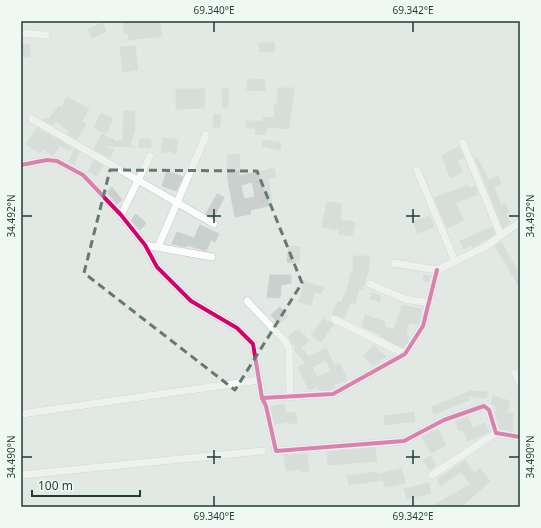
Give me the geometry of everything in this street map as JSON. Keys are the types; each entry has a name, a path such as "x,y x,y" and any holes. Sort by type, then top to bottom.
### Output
{"street":[{"path":"21,33 46,35"},
{"path":"32,119 214,224"},
{"path":"158,247 206,136"},
{"path":"463,143 501,236"},
{"path":"122,215 150,156"},
{"path":"21,165 47,160 57,161 83,175 122,215 145,245 157,267 191,301 237,328 253,344 262,398 266,406 276,452 404,441 444,420 484,406 489,410 496,433"},
{"path":"417,170 455,261"},
{"path":"394,262 437,270 485,248 520,222"},
{"path":"145,245 185,253 212,256"},
{"path":"262,398 333,394 405,354 423,326 437,270"},
{"path":"370,284 405,299 429,303"},
{"path":"247,301 286,342 289,349 290,397"},
{"path":"334,320 405,354"},
{"path":"515,373 520,383"},
{"path":"21,414 259,380"},
{"path":"432,475 496,433 520,437"},
{"path":"21,476 262,452"}],"highlighted area":[{"path":"110,170 257,171 302,283 235,390 84,273"}],"building":[{"path":"160,21 162,36 129,40 128,34 125,34 123,22"},
{"path":"103,23 106,32 92,38 88,29"},
{"path":"274,42 275,51 260,52 259,44"},
{"path":"21,44 30,44 30,57 21,57"},
{"path":"135,46 138,70 123,72 120,47"},
{"path":"248,79 265,80 265,91 247,90"},
{"path":"278,88 294,88 289,129 267,127 265,135 255,134 256,128 246,128 246,121 263,121 264,117 274,118 275,104 277,105"},
{"path":"176,89 205,89 204,108 176,109"},
{"path":"222,89 228,89 228,107 223,107"},
{"path":"67,97 89,109 82,121 86,124 77,139 67,134 69,131 56,121 53,125 43,120 45,118 48,120 59,106 61,108"},
{"path":"124,111 135,111 135,131 130,144 135,147 103,146 114,150 110,158 94,149 102,134 118,142 119,140 123,141"},
{"path":"101,113 113,119 106,134 94,128"},
{"path":"214,114 221,115 220,127 213,127"},
{"path":"37,128 62,142 53,156 43,149 40,153 26,144"},
{"path":"163,138 178,140 176,154 169,150 167,153 161,152"},
{"path":"139,139 151,139 151,148 139,147"},
{"path":"263,140 281,143 280,150 262,146"},
{"path":"62,142 72,148 70,151 60,146"},
{"path":"459,147 464,158 457,160 463,172 450,178 442,155"},
{"path":"74,149 79,152 74,164 69,162"},
{"path":"240,154 239,176 274,168 276,177 268,178 272,205 250,210 251,214 235,217 228,180 227,155","holes":["252,182 255,197 244,199 241,185"]},
{"path":"477,157 489,180 498,176 501,183 494,187 501,205 505,203 509,212 506,214 510,223 503,228 475,158"},
{"path":"94,160 103,166 97,176 88,171"},
{"path":"167,171 183,177 176,191 162,186"},
{"path":"468,185 469,188 475,186 478,194 455,203 464,220 447,228 434,198"},
{"path":"112,187 122,200 117,204 107,192"},
{"path":"217,194 224,197 214,218 206,214"},
{"path":"327,202 342,204 340,220 355,222 352,236 339,234 339,230 322,227"},
{"path":"136,214 146,223 140,230 131,220"},
{"path":"430,216 434,227 417,233 414,221"},
{"path":"200,225 219,234 215,242 211,240 206,251 187,245 186,247 172,244 177,232 194,238"},
{"path":"492,227 495,234 472,248 471,245 464,249 460,241"},
{"path":"501,242 520,274 520,288 495,246"},
{"path":"289,246 300,247 299,263 287,262"},
{"path":"353,256 370,256 369,269 363,289 359,289 355,304 351,302 344,318 332,314 338,301 341,303 347,290 351,272 353,272"},
{"path":"270,275 291,275 291,283 281,285 280,298 267,297"},
{"path":"424,275 430,276 429,282 423,281"},
{"path":"304,281 324,288 321,294 314,292 311,305 299,302"},
{"path":"372,293 381,296 379,302 370,299"},
{"path":"402,305 422,309 418,325 409,323 406,335 410,337 403,348 380,336 380,334 362,327 365,315 385,322 384,327 394,330"},
{"path":"280,307 288,316 279,324 271,315"},
{"path":"323,319 334,324 321,342 311,335"},
{"path":"298,329 309,341 301,348 309,357 326,348 334,365 340,363 347,380 334,385 335,387 332,389 319,390 318,387 309,390 298,367 306,363 294,350 296,347 288,337","holes":["326,360 331,371 317,377 312,367"]},
{"path":"374,345 386,357 373,366 363,356"},
{"path":"471,391 487,392 487,398 468,396 470,400 434,414 431,407"},
{"path":"493,396 510,401 507,413 513,413 513,430 500,429 496,416 496,406 491,404"},
{"path":"284,404 286,414 295,412 298,423 290,424 290,422 275,424 271,406"},
{"path":"414,412 415,421 385,425 384,416"},
{"path":"468,417 473,428 485,423 489,432 468,441 463,430 459,431 455,422"},
{"path":"438,429 446,445 431,453 422,437"},
{"path":"375,448 377,461 328,465 327,452"},
{"path":"307,454 309,471 301,472 300,469 286,471 284,455"},
{"path":"431,456 436,466 430,470 423,460"},
{"path":"465,460 474,473 480,468 490,481 461,507 431,507 473,483 470,484 461,472 441,486 437,480"},
{"path":"402,469 405,483 385,487 383,480 349,485 347,476 377,472 378,474"},
{"path":"429,483 431,493 407,499 404,489"}],"cycle path":[{"path":"21,165 47,160 57,161 83,175 121,215 145,245 157,267 191,301 237,328 253,344 262,398 266,406 276,451 404,441 444,420 484,406 489,410 496,433 520,437"},
{"path":"262,398 333,394 405,354 423,326 437,270"}]}
